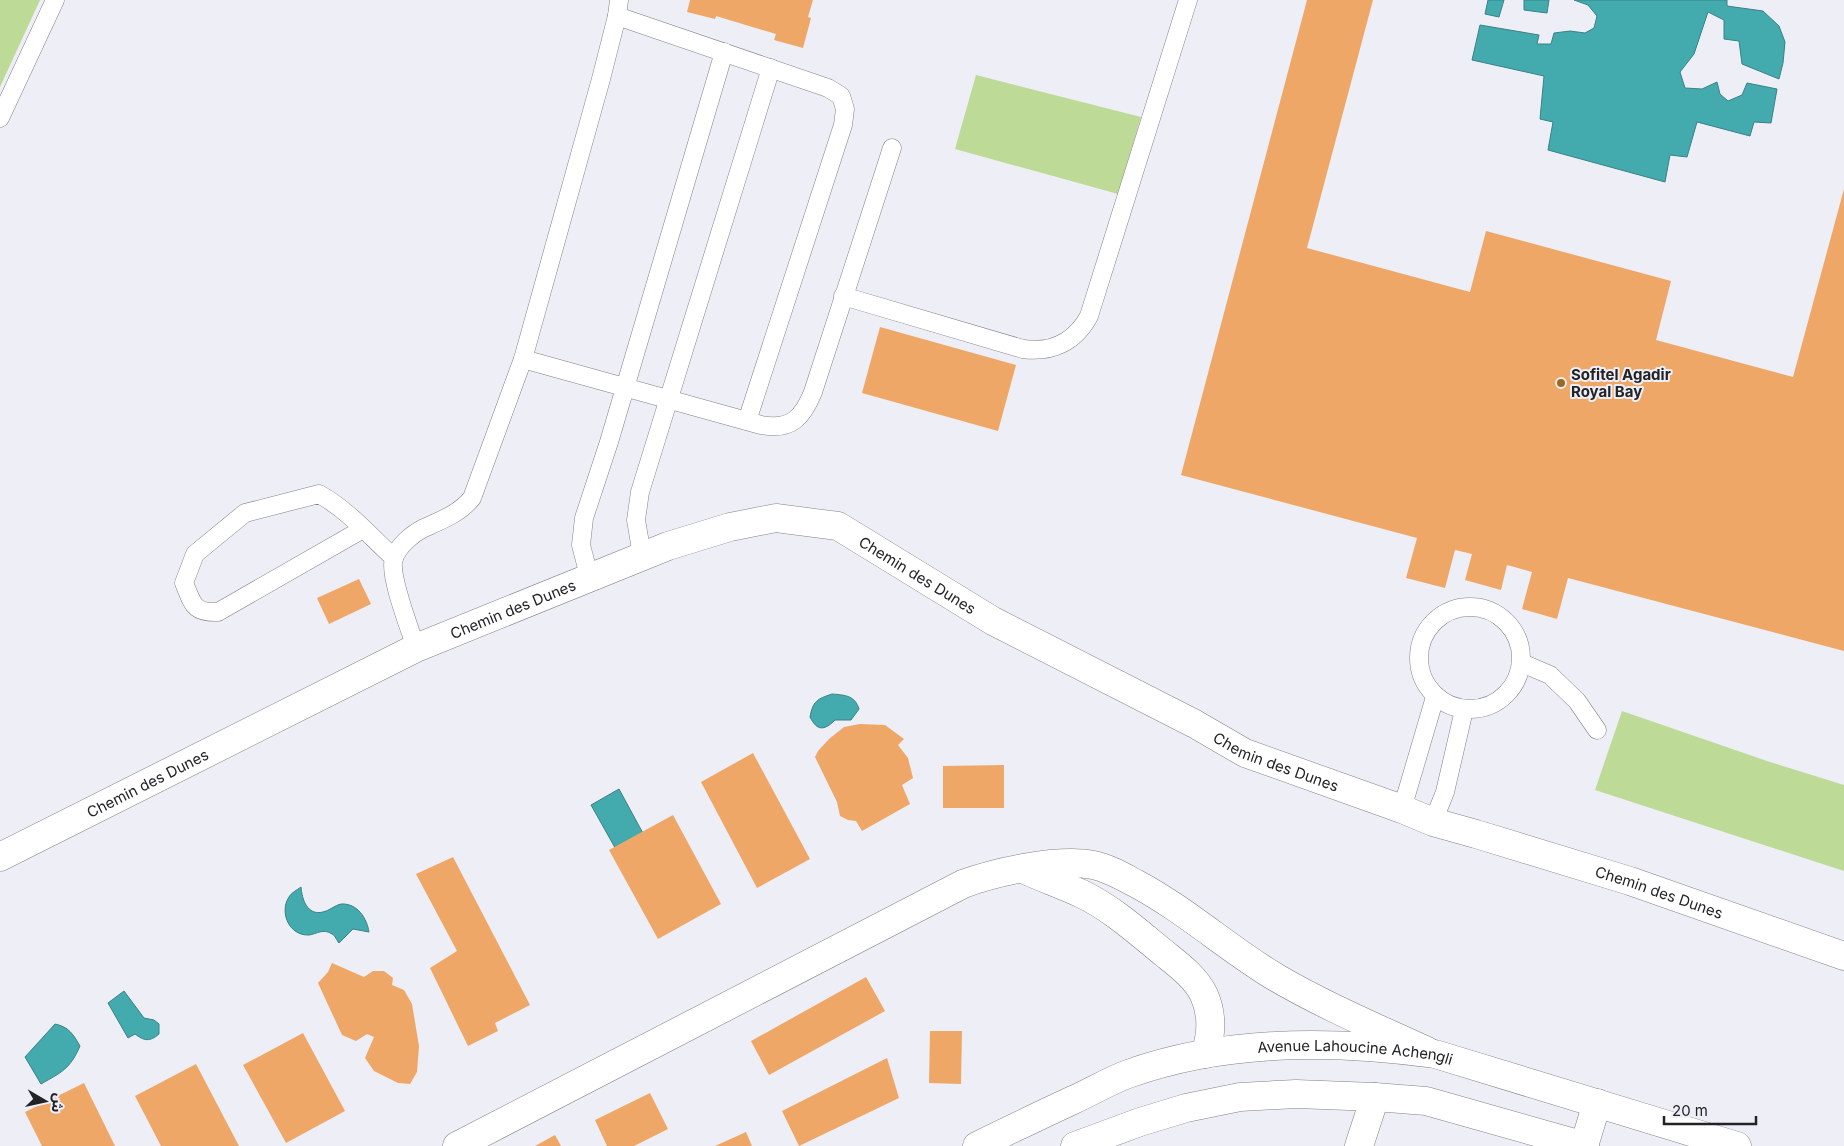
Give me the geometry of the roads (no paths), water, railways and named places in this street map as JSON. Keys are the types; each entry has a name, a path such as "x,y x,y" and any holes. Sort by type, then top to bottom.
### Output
{"street":[{"name":"Chemin des Dunes","path":"0,857 416,648 642,555 730,527 776,518 838,526 993,620 1186,720 1245,754 1402,809 1433,822 1630,881 1844,956"},
{"path":"457,1146 963,884 990,874 1064,863 1093,865 1117,874 1152,892 1276,978 1345,1013 1435,1054"},
{"path":"1022,869 1083,895 1103,906 1125,921 1196,981 1204,994 1211,1024 1210,1040 1205,1054"},
{"name":"Avenue Lahoucine Achengli","path":"977,1146 1127,1074 1205,1054 1233,1049 1298,1046 1385,1047 1435,1054 1737,1146"},
{"path":"1075,1146 1140,1122 1186,1108 1240,1097 1296,1094 1376,1097 1426,1102 1584,1146 1596,1103"},
{"path":"1359,1146 1376,1097"}],"lane":[{"path":"0,118 55,0"},
{"path":"844,296 1036,351 1062,345 1082,328 1089,316 1188,0"},
{"path":"416,648 393,572 394,558 407,539 420,530 464,508 472,498 523,359 618,8 724,52 828,88 841,96 845,109 842,125 748,421"},
{"path":"589,576 582,546 584,518 625,387 724,52"},
{"path":"642,555 636,520 640,492 771,68"},
{"path":"523,359 772,427 792,422 802,414 813,392 892,148"},
{"path":"363,529 218,612 204,612 194,606 184,583 195,554 245,513 319,494 335,503 363,529 394,558"},
{"path":"1460,607 1484,608 1504,619 1519,639 1522,662 1513,688 1491,706 1464,710 1448,706 1435,697 1422,679 1419,657 1424,636 1438,618 1460,607"},
{"path":"1522,662 1550,675 1577,701 1598,730"},
{"path":"1402,809 1435,697"},
{"path":"1433,822 1444,792 1464,710"}],"water":[{"path":"1488,0 1504,0 1499,17 1485,14"},
{"path":"1524,0 1549,0 1547,13 1524,10"},
{"path":"1574,0 1727,0 1727,6 1763,11 1779,26 1785,42 1779,79 1742,64 1739,41 1724,39 1724,20 1708,12 1694,54 1680,72 1685,88 1702,89 1717,82 1720,94 1728,101 1742,95 1747,83 1777,89 1771,123 1754,122 1750,136 1697,122 1687,157 1670,155 1665,182 1548,150 1553,122 1540,119 1544,76 1472,60 1480,25 1539,35 1537,44 1551,44 1554,33 1570,31 1585,33 1594,28 1597,16 1588,5"},
{"path":"832,694 849,697 855,701 859,709 851,720 835,720 824,728 818,727 810,717 814,704 819,699"},
{"path":"619,789 645,837 618,853 591,805"},
{"path":"301,887 304,901 309,909 318,913 341,904 347,904 361,913 369,932 353,929 339,943 329,932 323,931 309,935 296,932 288,922 285,909 290,896"},
{"path":"124,991 144,1018 154,1020 159,1024 159,1034 156,1037 147,1040 135,1034 128,1038 108,1003"},
{"path":"55,1024 64,1027 70,1032 80,1046 73,1060 65,1069 41,1084 25,1057"}],"place":[{"name":"Sofitel Agadir Royal Bay","path":"1561,383"}]}
